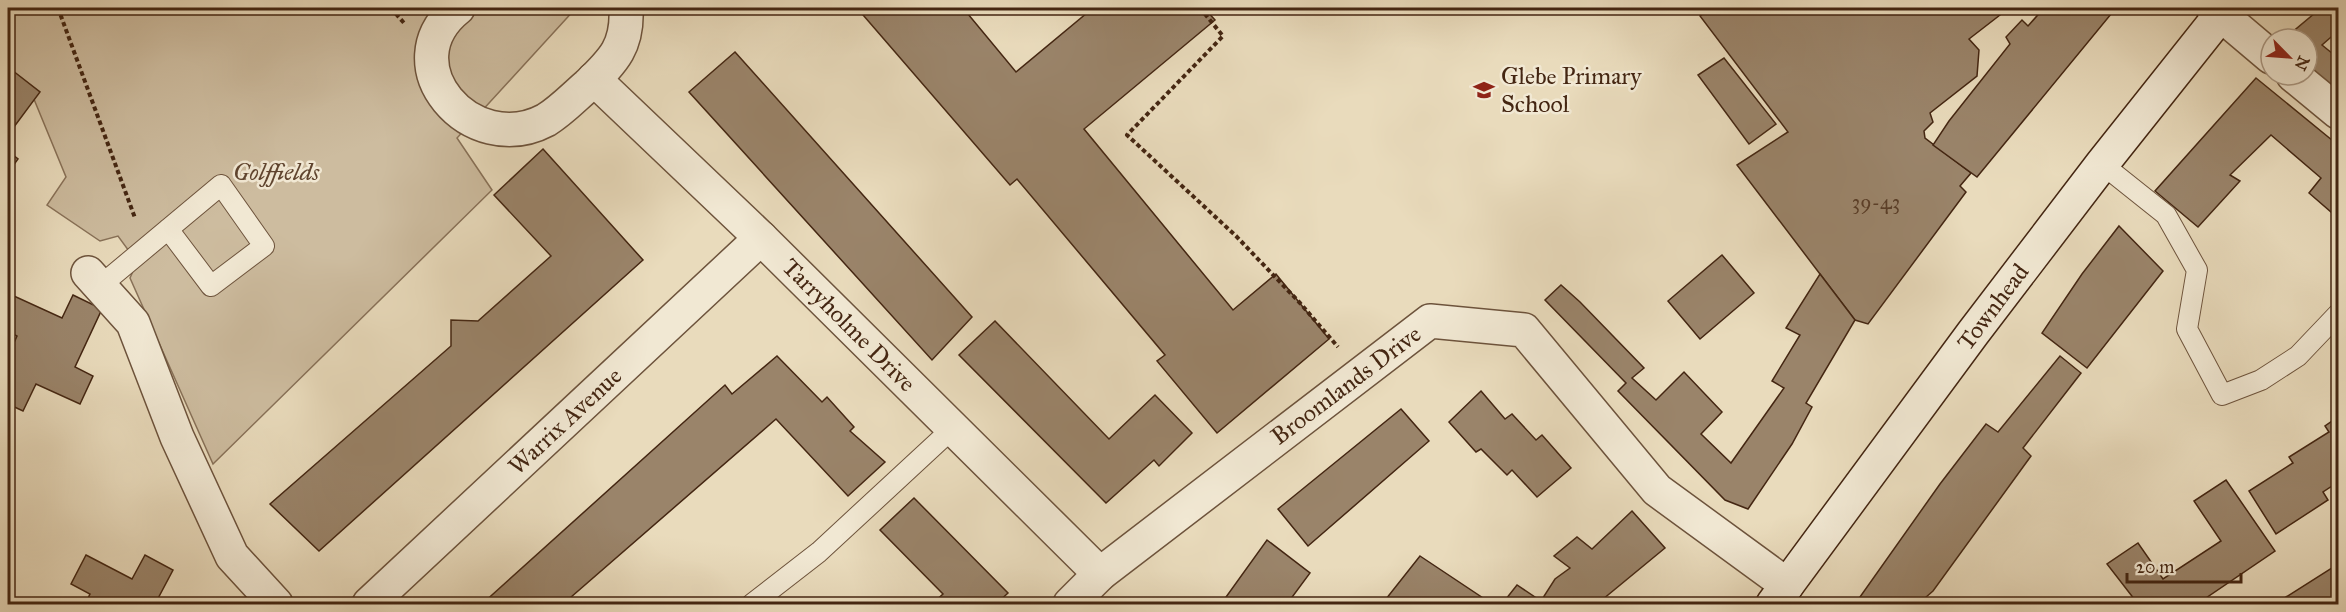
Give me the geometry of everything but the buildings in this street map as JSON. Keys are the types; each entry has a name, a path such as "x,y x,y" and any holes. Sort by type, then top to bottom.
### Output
{"street":[{"path":"458,8 447,16 434,40 433,67 437,83 446,99 470,121 485,127 506,130 526,127 545,120 561,109 610,64 619,52 626,31 626,8"},
{"path":"2219,10 2259,46"},
{"name":"Townhead","path":"1780,595 1973,333 2219,10"},
{"name":"Tarryholme Drive","path":"594,79 761,238 1100,574"},
{"path":"2308,87 2338,112"},
{"name":"Warrix Avenue","path":"369,604 761,238"},
{"path":"94,279 133,323 177,437 232,556 276,604"},
{"name":"Broomlands Drive","path":"1070,604 1100,574 1430,321 1524,330 1657,490 1780,595"}],"lane":[{"path":"2102,164 2166,215 2197,270 2187,329 2222,394 2261,380 2298,356 2338,314"},
{"path":"94,279 168,229 221,185 264,246 212,286 168,229"},
{"path":"752,604 819,552 952,428"}],"path":[{"path":"58,8 137,222"},
{"path":"1200,8 1223,36 1127,135 1236,236 1300,303 1360,373"}],"green space":[{"name":"Golffields","path":"8,8 576,8 457,138 492,190 213,464 130,278 137,262 118,236 100,241 47,205 66,177 31,92 8,75"}],"place":[{"name":"Glebe Primary School","path":"1484,90"}]}
